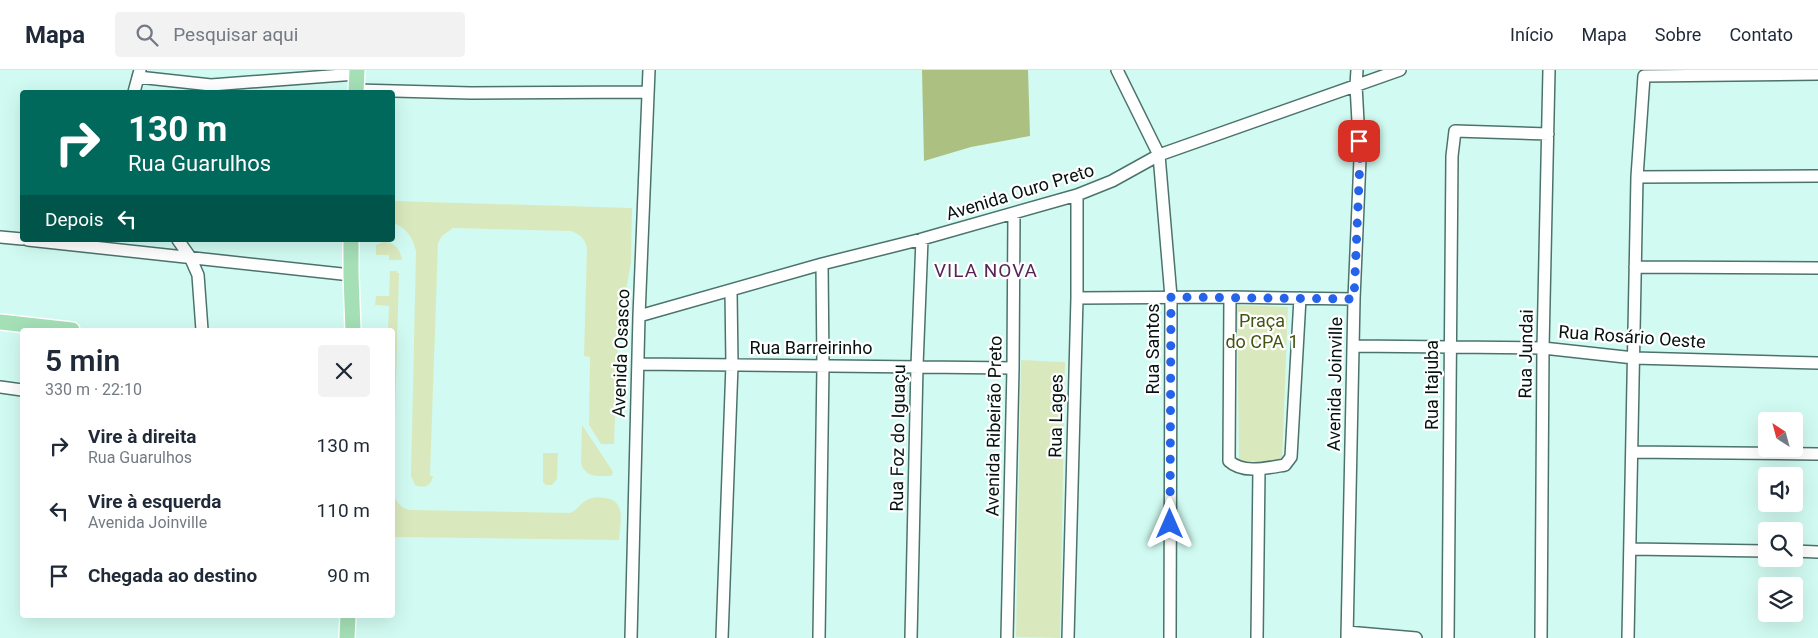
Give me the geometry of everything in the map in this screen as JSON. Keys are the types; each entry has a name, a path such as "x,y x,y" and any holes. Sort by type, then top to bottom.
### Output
{"main road":[{"path":"356,90 357,72"},
{"path":"352,242 350,275 353,328"},
{"path":"0,322 54,328"},
{"path":"348,618 348,638"}],"street":[{"name":"Avenida Osasco","path":"631,638 639,316 649,70"},
{"name":"Rua Santos","path":"1117,70 1159,155 1171,297 1170,638"},
{"name":"Avenida Joinville","path":"1347,635 1354,299 1360,159 1356,85 1357,70"},
{"name":"Avenida Ouro Preto","path":"639,316 822,264 1014,214 1076,195 1112,181 1159,155 1400,70"},
{"name":"Rua Jundai","path":"1541,638 1543,348 1549,70"},
{"path":"135,90 139,74 212,85 357,72"},
{"path":"1628,638 1637,177 1644,76 1818,74"},
{"path":"395,92 648,92"},
{"name":"Rua Itajuba","path":"1448,638 1452,156 1455,132 1548,134"},
{"path":"1637,177 1818,176"},
{"name":"Rua Lages","path":"1068,638 1076,298 1076,195"},
{"name":"Avenida Ribeirão Preto","path":"1007,638 1013,368 1014,214"},
{"path":"0,237 20,240"},
{"name":"Rua Foz do Iguaçu","path":"911,638 922,239"},
{"path":"47,242 350,275"},
{"path":"179,242 190,257 198,275 202,328"},
{"path":"819,638 823,366 822,264"},
{"path":"1635,267 1818,268"},
{"path":"722,638 732,365 730,291"},
{"path":"1230,297 1229,461 1236,468 1259,469 1285,465 1291,457 1300,298"},
{"path":"1076,298 1230,297 1354,299"},
{"name":"Rua Rosário Oeste","path":"1354,346 1543,348 1634,358 1818,363"},
{"name":"Rua Barreirinho","path":"638,364 1013,368"},
{"path":"0,388 20,390"},
{"path":"1632,452 1818,454"},
{"path":"1257,638 1259,469"},
{"path":"1630,549 1758,551"},
{"path":"1803,551 1818,552"},
{"path":"1347,635 1416,638"}],"green space":[{"path":"922,70 1028,70 1030,136 971,147 924,161"},
{"path":"395,201 632,208 631,262 618,336 614,444 601,444 589,425 590,357 584,356 587,249 584,240 580,235 571,231 453,228 442,236 438,243 430,476 433,476 427,486 415,485 411,476 416,251 408,234 395,224"},
{"path":"383,242 391,243 396,247 402,260 389,260 389,255 376,255 376,245"},
{"path":"390,271 397,271 399,273 395,419 395,328 388,328 389,306 375,305 376,296 389,296"},
{"name":"Praça do CPA 1","path":"1237,305 1288,307 1282,461 1239,461"},
{"path":"1021,360 1065,362 1060,638 1016,637"},
{"path":"582,425 612,470 611,476 589,474 583,468 581,463"},
{"path":"543,453 558,453 557,479 552,485 546,485 543,482"},
{"path":"395,497 399,504 411,510 570,513 589,499 603,498 617,503 619,508 621,520 619,540 395,537"}],"district":[{"name":"VILA NOVA","path":"986,270"}],"route":[{"path":"1170,524 1171,297 1354,299 1360,159 1359,141"}]}
